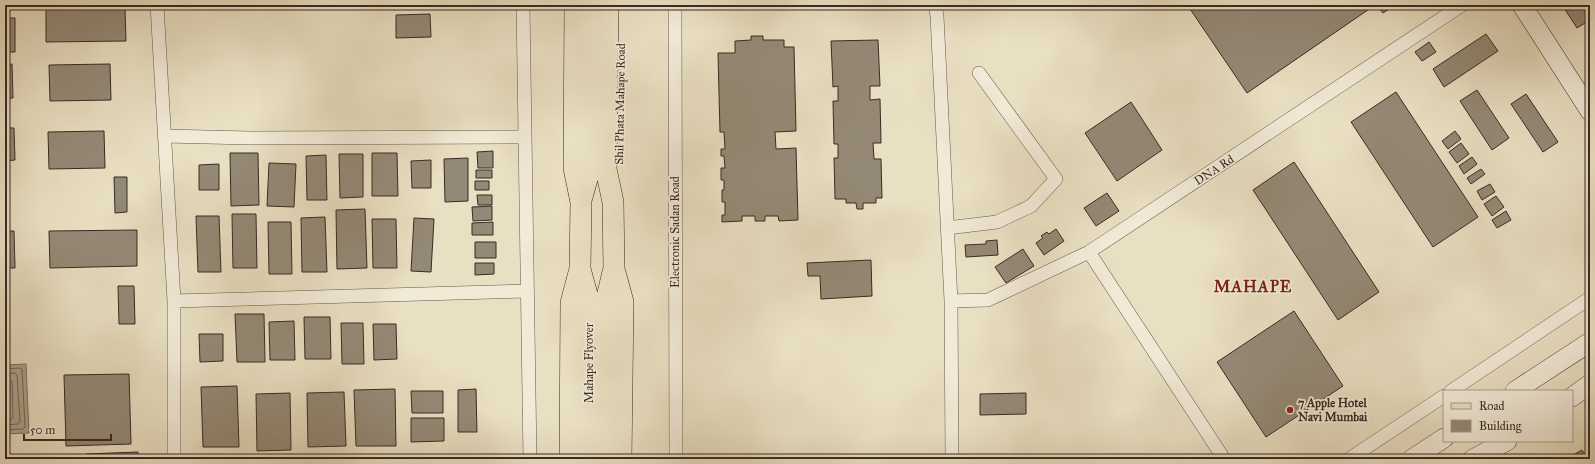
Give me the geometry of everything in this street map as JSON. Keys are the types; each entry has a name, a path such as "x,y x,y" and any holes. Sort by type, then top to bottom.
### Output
{"main road":[{"path":"570,459 571,302 580,269 581,202 574,168 575,5"},
{"path":"592,5 598,168 613,202 614,269 623,302 622,459"},
{"path":"581,202 598,168 608,5"},
{"name":"Shil Phata Mahape Road","path":"613,202 620,169 622,5"},
{"path":"1522,5 1590,111"},
{"name":"Mahape Flyover","path":"580,269 598,302 606,459"},
{"name":"Mahape Flyover","path":"589,459 598,302 614,269"},
{"path":"1517,390 1590,342"},
{"path":"1573,396 1590,384"},
{"path":"1412,459 1443,439"},
{"path":"1473,459 1505,442"}],"street":[{"path":"157,5 174,301 174,459"},
{"path":"523,5 530,459"},
{"name":"Electronic Sadan Road","path":"675,5 676,459"},
{"path":"935,5 937,16 951,300 952,459"},
{"name":"DNA Rd","path":"951,300 988,300 1089,252 1462,5"},
{"path":"947,228 997,222 1030,206 1056,179 979,73"},
{"path":"164,136 250,138 525,137"},
{"path":"1089,252 1224,459"},
{"path":"174,301 527,291"},
{"path":"1452,390 1590,298"},
{"path":"1349,459 1443,397"}],"water":[{"path":"26,364 29,433 5,434 5,365"}],"building":[{"path":"1375,5 1247,93 1188,6"},
{"path":"1377,5 1395,5 1383,13"},
{"path":"1562,5 1590,5 1590,20 1577,28"},
{"path":"125,8 126,41 46,42 46,9"},
{"path":"430,14 431,37 396,38 396,15"},
{"path":"5,18 15,18 15,52 5,52"},
{"path":"1486,34 1498,51 1444,87 1433,69"},
{"path":"751,36 763,36 763,40 784,40 784,47 794,47 796,131 775,132 776,149 796,148 798,220 779,221 778,216 765,216 765,221 755,221 755,216 742,216 742,221 722,222 722,215 725,215 725,202 722,202 724,180 721,180 721,168 725,168 724,156 721,156 721,149 725,149 724,132 720,132 718,53 735,53 735,41 751,40"},
{"path":"878,40 880,86 870,86 870,100 880,99 881,143 873,143 874,159 881,159 882,198 876,198 876,203 863,203 863,209 857,209 856,203 846,203 846,199 835,199 834,158 838,158 838,144 834,144 833,101 838,101 838,86 833,87 831,41"},
{"path":"1429,42 1436,52 1422,61 1415,52"},
{"path":"12,64 13,98 5,98 5,65"},
{"path":"110,64 111,100 50,101 49,65"},
{"path":"1477,90 1509,138 1492,150 1460,101"},
{"path":"1396,92 1478,217 1433,247 1351,122"},
{"path":"1526,94 1558,142 1543,152 1511,104"},
{"path":"1131,102 1162,150 1117,181 1085,133"},
{"path":"5,128 14,128 15,160 5,161"},
{"path":"104,131 105,168 49,169 48,132"},
{"path":"1455,131 1461,139 1448,149 1442,141"},
{"path":"1461,143 1469,154 1457,163 1449,152"},
{"path":"493,151 493,168 478,168 477,152"},
{"path":"230,153 258,153 259,205 231,206"},
{"path":"372,153 397,153 398,196 372,196"},
{"path":"339,154 363,154 363,197 340,198"},
{"path":"326,155 327,200 307,200 306,156"},
{"path":"1472,157 1477,164 1464,174 1459,166"},
{"path":"468,158 468,201 445,202 444,159"},
{"path":"431,160 431,188 412,188 411,161"},
{"path":"1294,162 1379,292 1338,320 1253,190"},
{"path":"269,163 296,164 294,207 267,206"},
{"path":"219,164 219,190 199,190 199,165"},
{"path":"1481,169 1485,174 1471,184 1467,178"},
{"path":"476,170 492,170 492,178 476,178"},
{"path":"114,177 127,177 127,212 115,213"},
{"path":"475,181 489,181 489,190 475,190"},
{"path":"1490,184 1495,192 1482,200 1477,191"},
{"path":"1107,193 1119,211 1096,226 1084,208"},
{"path":"477,195 492,195 492,205 478,205"},
{"path":"1496,196 1504,207 1492,216 1484,204"},
{"path":"492,206 492,220 473,221 472,207"},
{"path":"365,209 367,268 337,269 336,210"},
{"path":"1506,211 1511,220 1497,228 1492,220"},
{"path":"232,214 256,214 257,268 233,268"},
{"path":"196,216 219,216 221,272 198,272"},
{"path":"325,217 327,272 302,272 301,218"},
{"path":"414,218 434,219 431,272 411,271"},
{"path":"372,219 396,219 397,268 373,268"},
{"path":"268,222 291,222 292,274 269,274"},
{"path":"493,222 493,235 472,235 472,223"},
{"path":"1056,229 1064,241 1044,255 1036,243 1043,238 1041,236 1047,232 1049,234"},
{"path":"137,230 137,266 50,268 49,231"},
{"path":"5,231 14,231 15,268 5,268"},
{"path":"997,240 998,255 966,257 965,245 986,244 986,241"},
{"path":"475,242 496,242 496,258 475,258"},
{"path":"1023,249 1034,266 1006,283 995,267"},
{"path":"871,260 872,296 821,299 820,276 808,276 807,263"},
{"path":"475,263 494,263 494,274 475,275"},
{"path":"118,286 134,286 135,324 119,324"},
{"path":"1294,311 1343,386 1266,437 1217,362"},
{"path":"235,314 264,314 265,362 237,362"},
{"path":"304,317 330,317 331,359 305,359"},
{"path":"294,321 295,360 270,360 269,322"},
{"path":"341,323 363,323 364,364 342,364"},
{"path":"373,324 396,324 397,359 374,360"},
{"path":"199,334 223,334 223,361 200,362"},
{"path":"129,374 131,444 66,446 64,375"},
{"path":"237,386 239,447 203,447 201,387"},
{"path":"395,389 396,446 356,446 354,390"},
{"path":"476,389 477,432 458,432 458,390"},
{"path":"411,391 443,391 443,413 412,413"},
{"path":"344,392 346,446 308,447 307,393"},
{"path":"290,393 291,450 257,451 256,394"},
{"path":"1026,393 1026,414 980,415 980,394"},
{"path":"411,418 444,418 444,441 411,442"},
{"path":"1582,450 1588,459 1566,459"},
{"path":"138,452 138,459 86,459 86,454"}],"place":[{"name":"7 Apple Hotel Navi Mumbai","path":"1290,410"}],"district":[{"name":"MAHAPE","path":"1253,286"}]}
